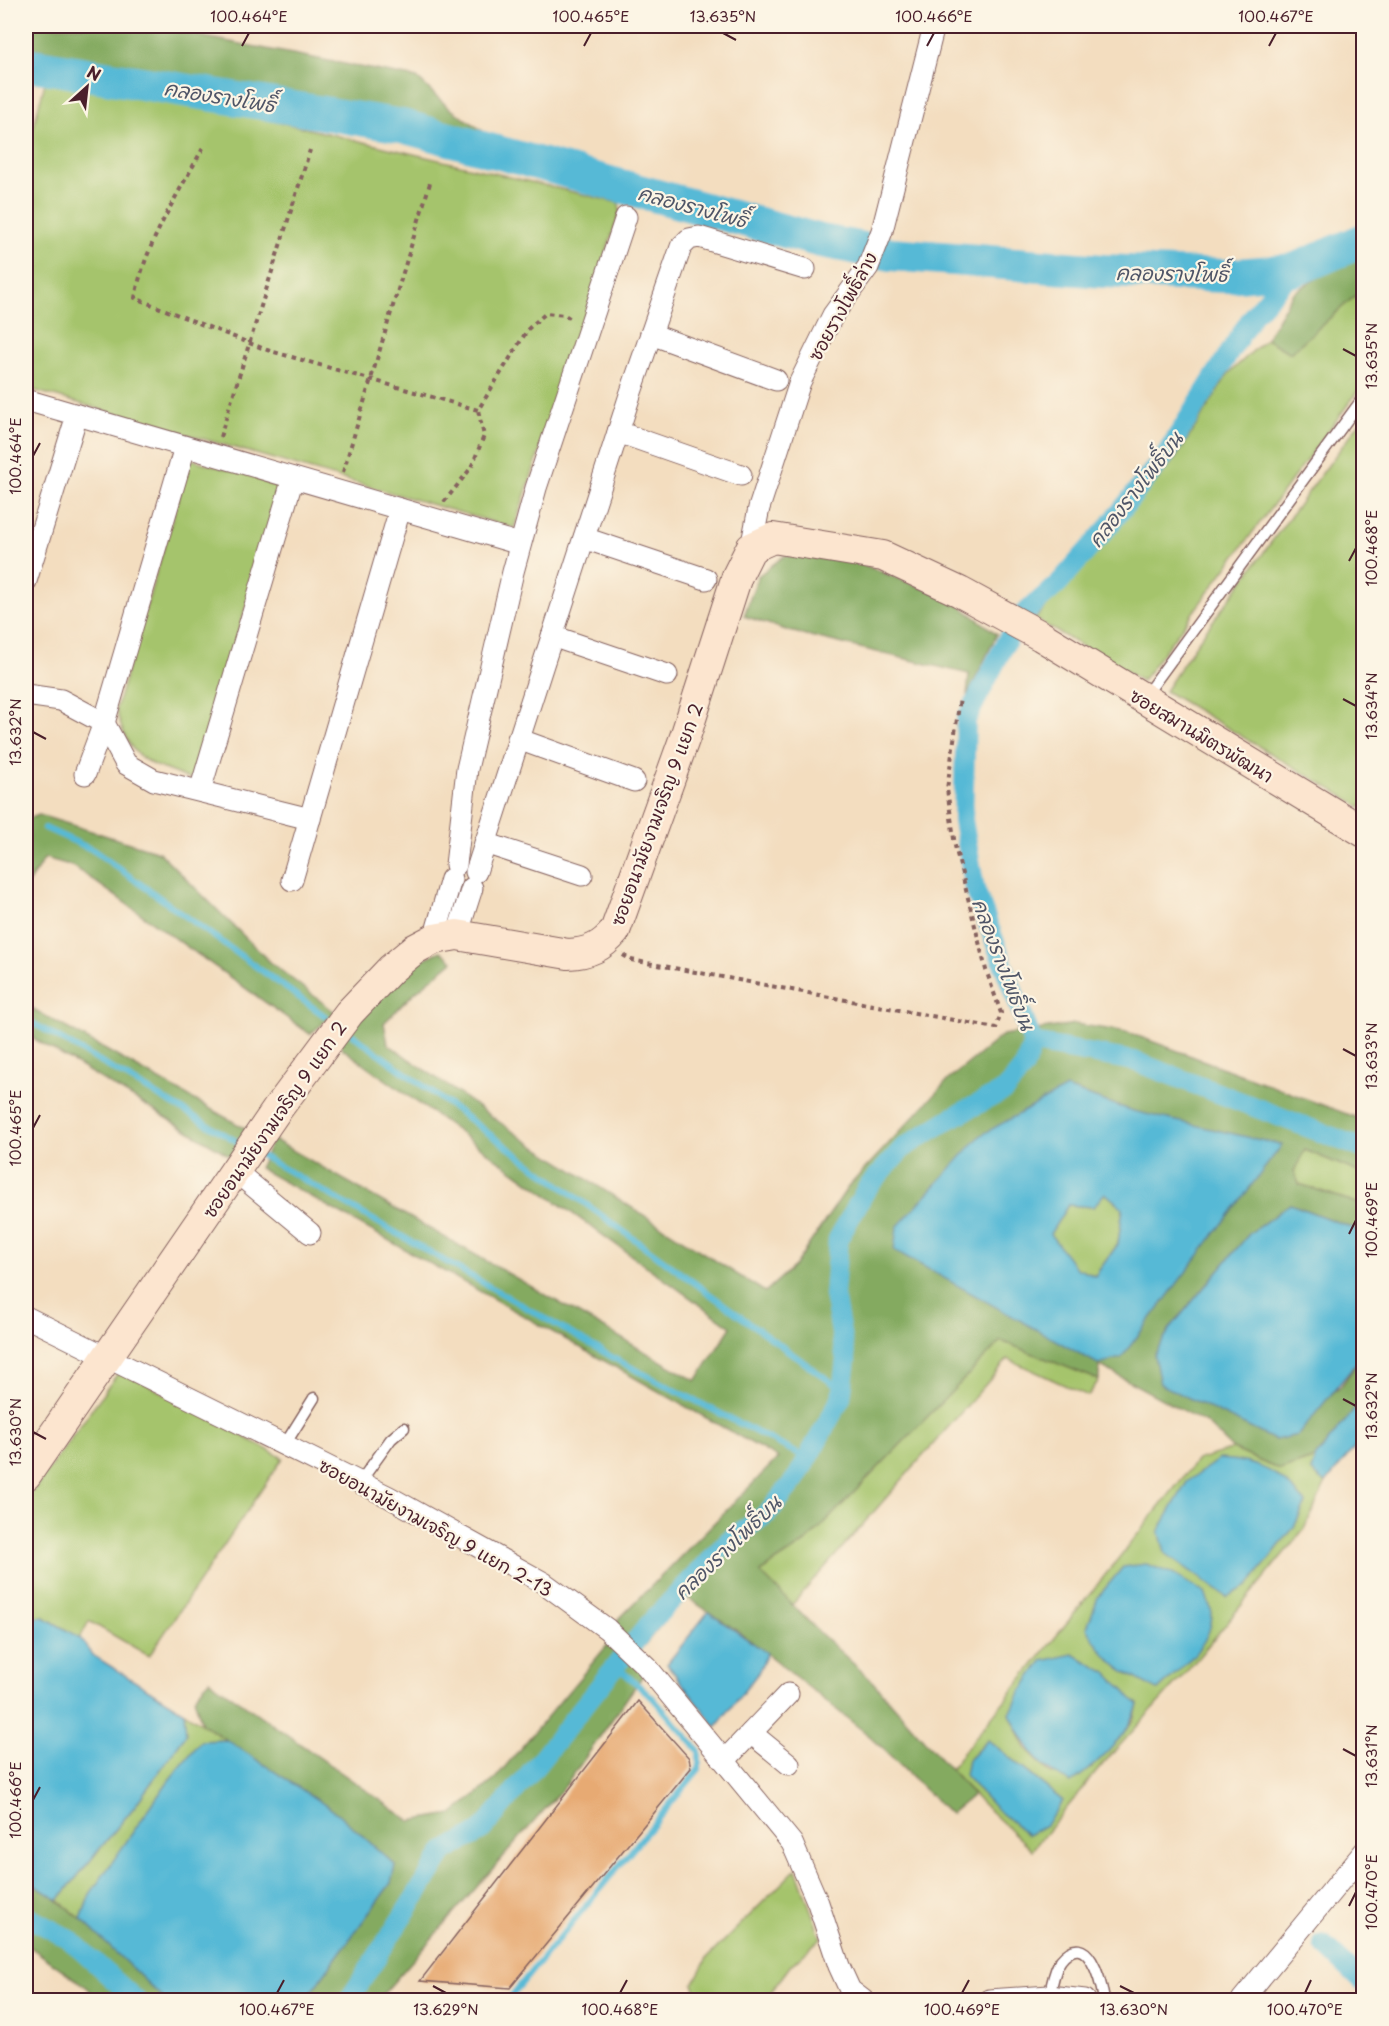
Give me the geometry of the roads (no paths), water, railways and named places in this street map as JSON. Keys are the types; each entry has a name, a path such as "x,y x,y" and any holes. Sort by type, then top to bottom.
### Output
{"street":[{"name":"ซอยรางโพธิ์ล่าง","path":"751,548 759,508 800,382 833,315 868,267 882,231 934,26"},
{"path":"445,937 467,769 520,544 536,488 626,217"},
{"path":"445,937 479,866 618,432 681,247 689,239 699,237 805,269"},
{"path":"651,334 776,380"},
{"path":"26,400 520,544"},
{"path":"26,581 77,415"},
{"path":"618,432 741,474"},
{"path":"85,774 104,723 185,447"},
{"path":"200,791 293,478"},
{"path":"292,880 400,509"},
{"path":"584,538 706,579"},
{"name":"ซอยสมานมิตรพัฒนา","path":"751,548 773,538 883,556 1041,636 1364,832"},
{"name":"ซอยอนามัยงามเจริญ 9 แยก 2","path":"26,1475 247,1153 349,1013 391,969 415,949 445,937 568,954 586,953 605,943 615,931 686,734 736,576 751,548"},
{"path":"552,636 667,675"},
{"path":"26,695 61,700 104,723 114,747 126,764 154,780 310,819"},
{"path":"518,739 634,780"},
{"path":"455,865 582,875"},
{"path":"247,1153 310,1233"},
{"name":"ซอยอนามัยงามเจริญ 9 แยก 2-13","path":"26,1317 360,1482 544,1583 607,1629 647,1667 792,1843 818,1903 839,1966 850,1990 863,2001"},
{"path":"725,1760 788,1695"},
{"path":"751,1733 789,1764"},
{"path":"1242,2001 1364,1852"},
{"path":"989,2001 1049,1996 1085,2001"}],"lane":[{"path":"1143,699 1363,398"},
{"path":"284,1446 314,1398"},
{"path":"360,1482 391,1439 404,1428"},
{"path":"1049,1996 1060,1962 1070,1952 1080,1951 1091,1957 1098,1970 1104,2001"}],"water":[{"path":"1066,1088 1133,1111 1282,1145 1121,1358 1098,1364 894,1250 897,1227 981,1135","holes":["1105,1193 1123,1208 1118,1244 1095,1276 1076,1268 1050,1234 1068,1205 1093,1207"]},
{"path":"1290,1204 1363,1232 1363,1355 1298,1435 1275,1440 1160,1384 1154,1355 1171,1327 1249,1234"},
{"path":"1363,1399 1363,1437 1326,1483 1311,1471 1315,1458"},
{"path":"1219,1459 1246,1462 1268,1470 1287,1483 1306,1503 1294,1527 1248,1586 1227,1597 1165,1553 1159,1530 1187,1482"},
{"path":"1146,1564 1171,1573 1205,1593 1212,1612 1210,1626 1200,1647 1158,1690 1116,1666 1102,1651 1087,1628 1098,1597 1123,1567"},
{"path":"708,1612 767,1653 758,1673 716,1727 667,1664"},
{"path":"44,1617 80,1638 94,1656 184,1712 186,1734 134,1807 58,1900 26,1880 26,1625 31,1618"},
{"path":"1073,1654 1107,1673 1138,1705 1120,1738 1101,1758 1071,1783 1041,1763 1027,1746 1010,1714 1021,1691 1042,1661"},
{"path":"227,1740 337,1813 395,1865 391,1883 305,2000 165,2000 81,1919 90,1894 169,1780 201,1741"},
{"path":"988,1740 1063,1801 1046,1825 1028,1835 994,1807 965,1775 968,1760"}],"waterway":[{"name":"คลองรางโพธิ์","path":"26,64 402,126 821,241 891,254 1103,271 1226,276 1294,270 1364,240"},
{"name":"คลองรางโพธิ์บน","path":"349,2000 444,1852 481,1831 649,1624 728,1541 768,1513 797,1477 841,1398 846,1360 834,1295 838,1239 867,1188 903,1148 951,1118 1005,1090 1024,1067 1033,1043 975,889 963,820 966,720 1018,619 1058,584 1109,526 1166,454 1253,315 1294,270"},
{"path":"45,828 93,850 325,1016"},
{"path":"26,1019 243,1145"},
{"path":"353,1035 842,1390"},
{"path":"1033,1043 1134,1061 1364,1149"},
{"path":"257,1153 619,1361 808,1459"},
{"path":"508,2000 699,1769 699,1751 651,1696 616,1666"},
{"path":"26,1916 69,1939 136,2000"},
{"path":"1323,1944 1364,1983"}]}
